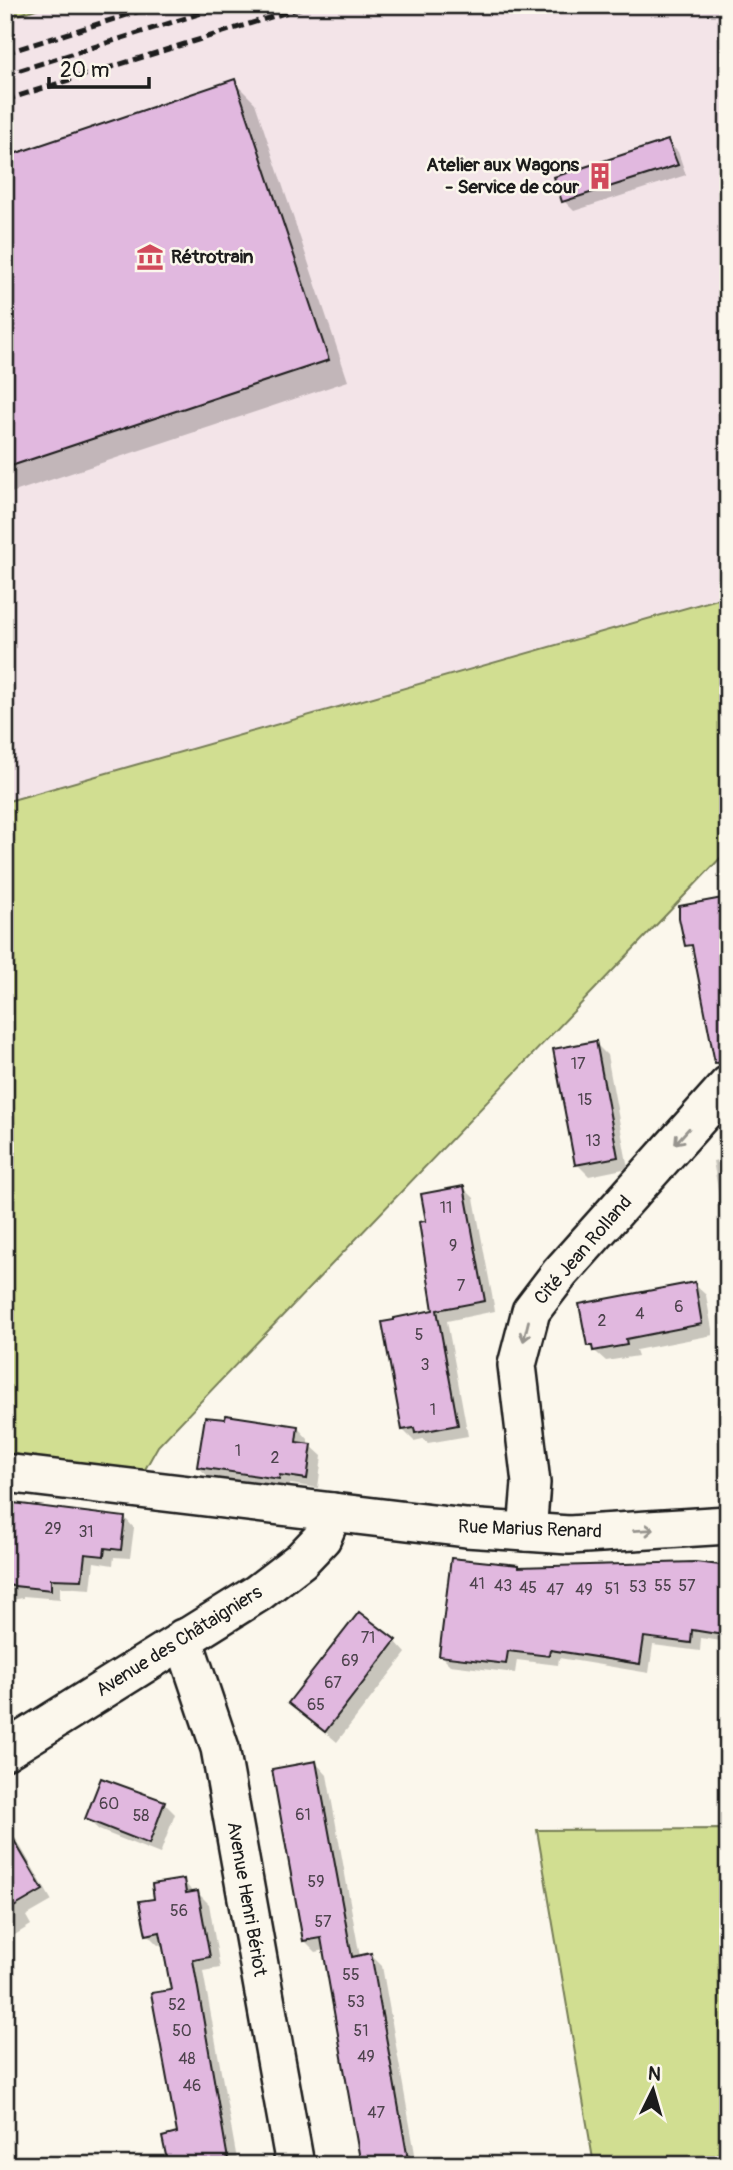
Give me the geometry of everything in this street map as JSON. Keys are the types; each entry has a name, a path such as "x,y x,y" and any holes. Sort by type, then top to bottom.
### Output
{"street":[{"name":"Cité Jean Rolland","path":"527,1532 531,1483 517,1365 531,1311 560,1273 728,1085"},
{"name":"Rue Marius Renard","path":"5,1473 466,1528 569,1535 728,1525"},
{"name":"Avenue des Châtaigniers","path":"5,1751 258,1593 301,1560 323,1538 333,1512"},
{"name":"Avenue Henri Bériot","path":"183,1638 220,1748 295,2165"}],"shaded area":[{"path":"48,5 728,5 728,596 5,802 5,19"}],"green space":[{"path":"5,5 48,5 5,19"},
{"path":"728,596 728,850 158,1446 143,1473 5,1456 5,802"},
{"path":"728,1829 728,2165 594,2165 537,1830"}],"building":[{"name":"Rétrotrain","path":"235,79 329,360 5,468 5,157"},
{"name":"Atelier aux Wagons - Service de cour","path":"668,140 678,165 562,202 554,177"},
{"path":"728,897 728,1062 715,1063 692,945 685,946 679,906"},
{"path":"596,1041 618,1157 575,1165 553,1049"},
{"path":"464,1186 485,1301 437,1310 458,1425 415,1433 414,1428 402,1430 382,1322 433,1310 419,1222 426,1221 421,1194"},
{"path":"695,1282 702,1324 626,1339 627,1345 593,1351 592,1346 587,1346 579,1304"},
{"path":"226,1415 298,1426 296,1442 312,1444 307,1479 280,1475 279,1479 197,1467 205,1417 225,1419"},
{"path":"5,1502 125,1517 121,1550 105,1548 104,1556 85,1554 82,1580 51,1579 51,1590 5,1585"},
{"path":"451,1558 518,1567 695,1562 728,1566 728,1633 692,1630 691,1643 644,1637 640,1664 550,1650 549,1656 508,1651 506,1664 439,1656"},
{"path":"359,1612 396,1640 325,1732 288,1703"},
{"path":"316,1761 352,1957 371,1953 409,2165 361,2165 321,1938 303,1941 272,1769"},
{"path":"101,1778 165,1801 149,1844 85,1819"},
{"path":"5,1825 43,1890 5,1912"},
{"path":"184,1879 186,1893 198,1891 210,1957 193,1960 229,2165 182,2165 182,2159 167,2160 162,2137 177,2133 151,1993 171,1990 160,1932 146,1935 139,1901 154,1899 152,1884"}],"railway":[{"path":"5,53 159,5"},
{"path":"5,75 227,5"},
{"path":"5,100 310,5"}],"place":[{"name":"Atelier aux Wagons - Service de cour","path":"600,176"},
{"name":"Rétrotrain","path":"150,257"}]}
